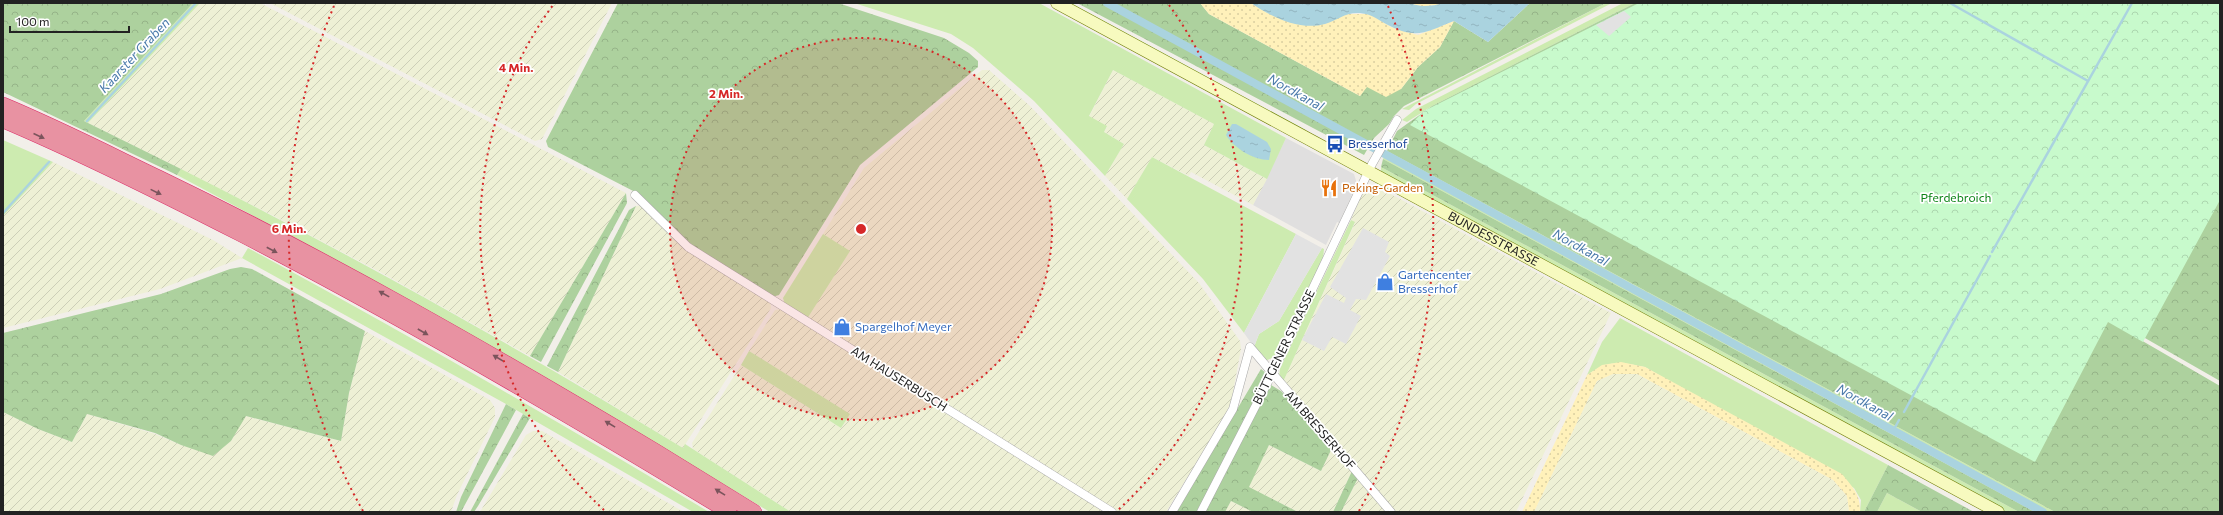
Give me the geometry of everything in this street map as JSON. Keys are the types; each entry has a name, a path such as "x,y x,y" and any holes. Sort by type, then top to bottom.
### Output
{"highway":[{"path":"3,105 67,133 201,198 382,293 543,384 754,512"},
{"path":"3,120 57,143 196,211 377,306 650,464 729,512"}],"main road":[{"name":"BUNDESSTRASSE","path":"1057,3 1998,512"}],"street":[{"name":"BÜTTGENER STRASSE","path":"1201,512 1272,374 1369,171 1397,120"},
{"name":"AM HAUSERBUSCH","path":"635,195 688,247 1112,512"},
{"name":"AM BRESSERHOF","path":"1172,512 1233,409 1250,347 1391,512"}],"shaded area":[{"path":"1624,11 1631,17 1609,36 1596,25"},
{"path":"1286,138 1354,174 1357,184 1339,223 1337,222 1326,245 1253,205"},
{"path":"1363,228 1389,242 1385,252 1390,256 1366,300 1356,299 1350,310 1361,316 1346,344 1332,337 1324,351 1302,340 1326,294 1344,303 1346,298 1330,287"},
{"path":"1296,234 1322,248 1279,321 1259,334 1254,347 1244,333"}],"green space":[{"path":"3,3 193,3 84,121 181,169 177,175 3,92"},
{"path":"193,3 200,3 88,123 84,121"},
{"path":"200,3 260,3 626,193 530,356 380,272 274,216 88,123"},
{"path":"270,3 612,3 542,139 535,141"},
{"path":"618,3 838,3 944,38 969,53 978,61 978,67 860,165 779,295 772,297 689,244 639,194 548,147 546,141"},
{"path":"854,3 1039,3 1286,138 1267,179 1204,145 1214,124 1113,70 1089,116 1107,126 1104,132 1124,144 1105,176 1034,101 973,48 951,34"},
{"path":"1066,3 1071,3 1306,130 1305,132"},
{"path":"1077,3 1200,3 1209,14 1360,96 1367,86 1401,89 1418,67 1440,47 1454,21 1488,42 1530,3 1606,3 1404,106 1394,116 1389,124 1374,138 1364,155"},
{"path":"1606,3 1612,3 1416,104 1409,110 1402,109"},
{"path":"1623,3 1635,3 1432,106 1407,122 1402,120 1416,109"},
{"name":"Pferdebroich","path":"1635,3 2220,3 2220,381 2117,322 2115,325 2220,386 2220,512 2055,512 1387,151 1397,131 1432,106"},
{"name":"Pferdebroich","path":"1639,3 2220,3 2220,200 2143,342 2108,322 2035,462 1410,125 1424,111"},
{"path":"982,70 989,70 1030,106 1199,283 1240,341 1241,349 1230,408 1166,512 1119,512 877,360 875,362 807,319 849,252 823,234 864,168"},
{"path":"1113,70 1214,124 1204,145 1267,179 1253,205 1191,172 1189,176 1152,157 1127,199 1105,176 1124,144 1104,132 1107,127 1089,117"},
{"path":"3,140 53,162 3,216"},
{"path":"1387,151 2055,512 2035,512 1383,159"},
{"path":"1152,157 1296,234 1244,333 1203,279 1127,199"},
{"path":"1383,159 2035,512 2019,512 1381,167"},
{"path":"53,162 213,240 242,258 160,289 3,328 3,216"},
{"path":"1381,167 2019,512 2006,512 1381,173"},
{"path":"181,169 309,235 435,303 559,374 683,448 685,444 791,512 770,512 535,371 388,288 177,175"},
{"path":"1374,185 1611,313 1516,512 1395,512 1283,382 1355,223 1351,220 1362,194"},
{"path":"626,193 627,203 541,362 530,356"},
{"path":"643,205 770,301 771,308 683,448 558,372 636,206"},
{"path":"636,206 558,372 547,366 629,210"},
{"path":"1351,220 1355,222 1283,382 1279,378 1280,368"},
{"path":"823,234 850,251 807,319 785,305 783,298"},
{"path":"248,248 480,377 709,512 693,512 506,404 242,258"},
{"path":"1322,248 1324,249 1323,259 1274,357 1265,361 1254,347 1259,334 1279,321"},
{"path":"241,267 252,269 365,331 349,393 341,441 246,416 231,441 213,456 181,445 155,433 87,414 72,442 38,429 3,412 3,333 161,294 230,269"},
{"path":"782,309 1106,512 791,512 693,449 692,443 741,365 841,428 849,414 749,351 775,310"},
{"path":"1620,318 1888,465 1864,512 1860,512 1861,500 1854,488 1645,367 1621,363 1602,367 1587,375 1602,342"},
{"path":"365,331 490,400 495,408 495,417 457,495 451,512 3,512 3,412 38,429 72,442 87,414 155,434 181,445 213,455 231,441 245,416 341,441 349,393"},
{"path":"749,351 850,414 841,428 741,365"},
{"path":"1261,369 1266,373 1271,385 1281,391 1290,400 1332,448 1321,471 1269,445 1249,487 1298,512 1253,512 1231,501 1225,512 1176,512"},
{"path":"1613,374 1637,374 1833,480 1847,496 1849,512 1534,512 1597,381"},
{"path":"506,404 516,410 461,512 456,512 461,497"},
{"path":"523,414 530,418 478,506 474,512 470,512"},
{"path":"533,431 542,431 684,512 480,512 526,435"},
{"path":"1269,445 1321,471 1332,448 1352,471 1333,512 1298,512 1248,487"},
{"path":"1888,465 1974,512 1922,512 1887,493 1877,512 1864,512"},
{"path":"1352,471 1358,478 1341,512 1333,512"},
{"path":"1358,478 1387,512 1341,512"},
{"path":"1887,493 1922,512 1877,512"},
{"path":"1231,501 1253,512 1225,512"}],"sand":[{"path":"1200,3 1251,3 1257,7 1325,24 1345,14 1370,14 1391,27 1418,35 1454,21 1440,47 1418,67 1401,89 1386,97 1367,87 1360,96 1209,14"},
{"path":"1410,3 1444,3 1419,6"},
{"path":"1621,362 1645,367 1842,474 1857,496 1860,512 1849,512 1847,496 1833,480 1637,374 1613,374 1597,381 1534,512 1522,512 1587,375 1602,365"}],"water":[{"path":"1251,3 1410,3 1419,6 1427,6 1444,3 1530,3 1488,42 1454,21 1429,31 1408,33 1369,15 1355,13 1346,15 1325,24 1306,26 1277,18"},
{"path":"1232,124 1236,124 1267,142 1271,149 1269,160 1250,156 1229,140 1226,135"}],"waterway":[{"name":"Kaarster Graben","path":"87,121 196,3"},
{"name":"Nordkanal","path":"1107,3 2043,512"},
{"path":"1950,3 2088,81"},
{"path":"1992,252 2132,3"},
{"name":"Kaarster Graben","path":"3,213 49,162"},
{"path":"1904,412 1990,256"},
{"path":"1893,431 1899,420"}],"place":[{"name":"Bresserhof","path":"1335,144"},
{"name":"Peking-Garden","path":"1329,188"},
{"name":"Gartencenter Bresserhof","path":"1385,282"},
{"name":"Spargelhof Meyer","path":"842,327"}]}
